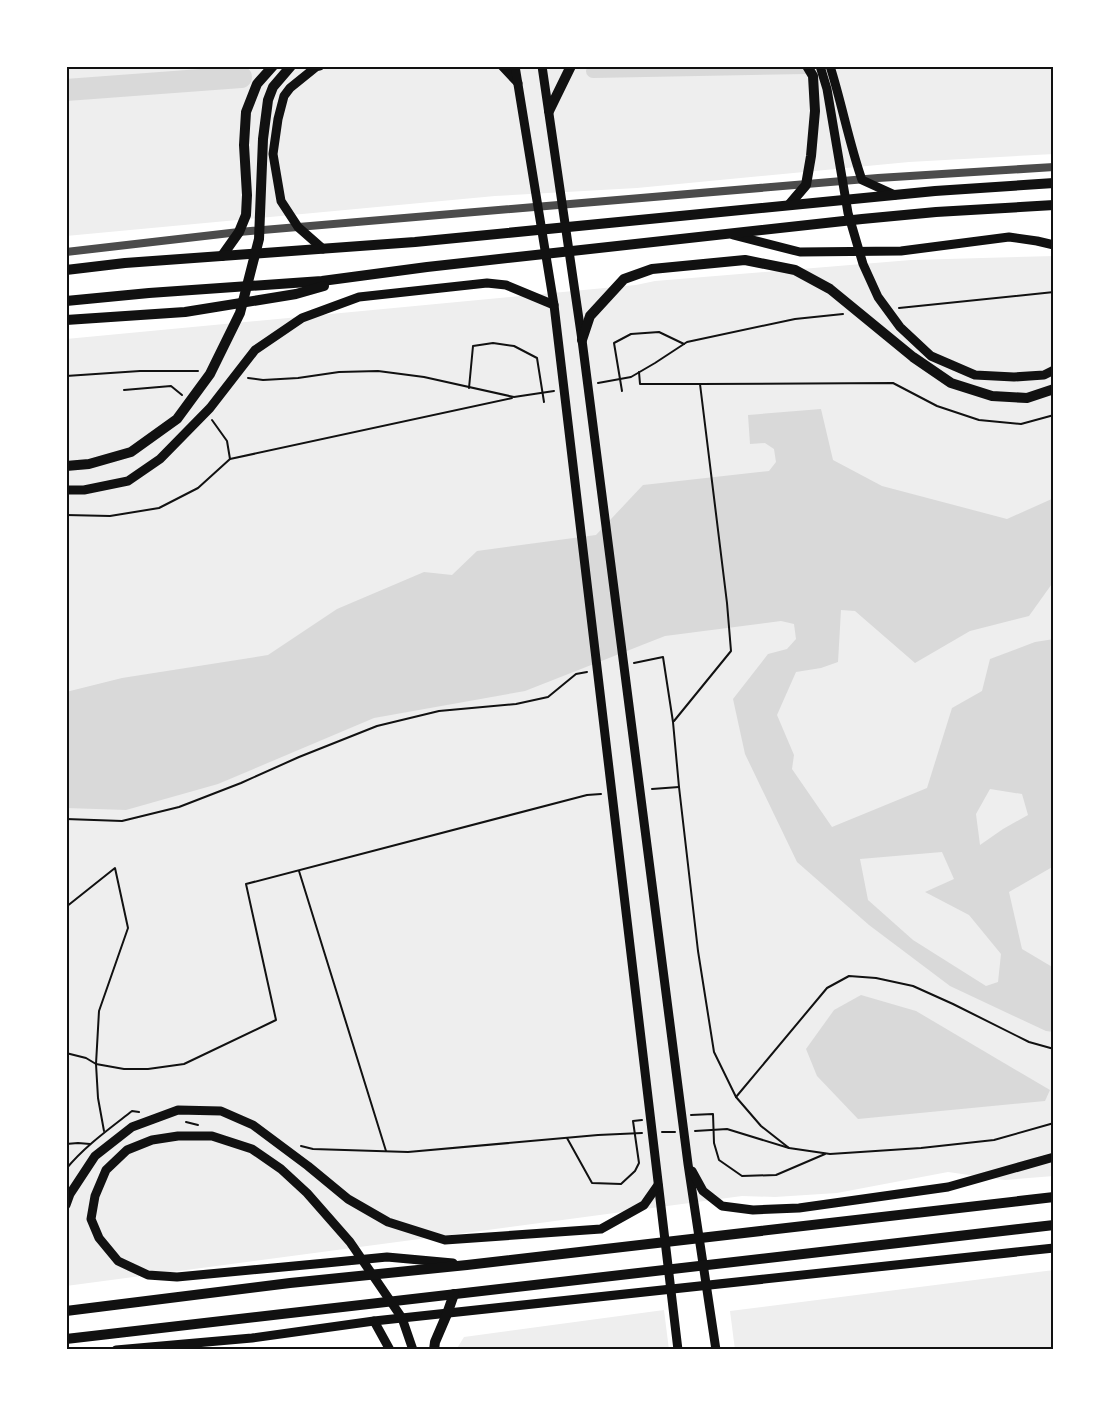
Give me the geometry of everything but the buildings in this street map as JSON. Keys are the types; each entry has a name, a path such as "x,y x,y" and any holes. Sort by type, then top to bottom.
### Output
{"highway":[{"path":"222,256 246,215 244,145 246,112 257,84 273,66"},
{"path":"66,466 89,464 131,452 177,418 210,374 240,313 259,240 263,139 268,100 273,87 291,66"},
{"path":"549,111 571,66"},
{"path":"789,205 806,184 811,156 815,111 813,76 807,66"},
{"path":"66,270 125,263 415,242 934,190 1054,183"},
{"path":"66,301 322,281 427,267 936,212 1054,205"},
{"path":"582,340 590,316 624,279 652,269 745,260 795,270 830,289 913,357 951,383 992,396 1027,398 1054,389"},
{"path":"66,320 185,312 296,294 352,277"},
{"path":"66,1311 290,1283 467,1265 1053,1197"},
{"path":"66,1339 1054,1225"},
{"path":"434,1350 454,1294"}],"main road":[{"path":"320,66 290,88 284,96 273,154 281,201 298,227 323,249"},
{"path":"502,66 518,84"},
{"path":"515,66 554,304 678,1350"},
{"path":"542,66 582,340 688,1164 716,1350"},
{"path":"820,66 827,89 848,213 863,264 878,297 900,327 931,356 975,375 1014,377 1044,375 1054,370"},
{"path":"830,66 862,180 895,195"},
{"path":"731,234 800,252 901,250 1009,237 1054,246"},
{"path":"66,490 84,490 128,481 160,459 210,408 255,350 302,318 358,297 487,283 506,285 554,304"},
{"path":"66,1205 70,1194 95,1156 132,1127 178,1110 221,1111 253,1125 348,1199 388,1222 445,1240 601,1229 644,1205 658,1185"},
{"path":"413,1350 402,1318 350,1242 307,1193 281,1169 252,1149 212,1136 178,1136 152,1140 127,1150 106,1170 94,1196 91,1219 99,1238 118,1261 148,1275 177,1277 387,1257 467,1265"},
{"path":"688,1164 702,1191 722,1206 753,1210 799,1208 948,1187 1054,1157"},
{"path":"116,1350 252,1338 374,1321 1054,1248"},
{"path":"374,1321 390,1350"}],"street":[{"path":"66,252 238,232 806,184 1054,167"}],"path":[{"path":"622,390 615,343 631,334 659,333 684,344"},
{"path":"469,388 472,346 493,343 514,346 537,358 544,402"},
{"path":"639,372 640,384 893,383 937,406 979,420 1020,424 1054,415"},
{"path":"673,722 731,651 700,384"},
{"path":"66,515 111,516 159,508 198,488 230,459 514,397"},
{"path":"631,663 663,657 673,722 698,951 714,1052 736,1097 761,1126 789,1148"},
{"path":"66,819 122,821 179,807 377,726 439,711 516,704 548,697 576,674 587,672"},
{"path":"644,790 679,787"},
{"path":"66,1053 86,1058 96,1064 124,1069 148,1069 184,1064 276,1020 246,885 587,795 610,793"},
{"path":"66,907 115,868 128,928 99,1011 96,1064 98,1098 104,1132"},
{"path":"298,870 386,1151"},
{"path":"736,1097 827,988 849,976 876,978 913,986 1029,1042 1054,1049"},
{"path":"66,1169 90,1144 132,1111 143,1113"},
{"path":"682,1116 713,1114 714,1143 719,1160 742,1176 776,1175 826,1153"},
{"path":"567,1138 592,1183 621,1184 639,1164 633,1121 651,1118"},
{"path":"177,1120 200,1125"},
{"path":"692,1131 727,1130 789,1148 826,1153 921,1148 994,1140 1054,1123"},
{"path":"656,1132 680,1131"},
{"path":"302,1147 408,1152 645,1133"},
{"path":"66,1144 90,1144"}],"shaded area":[{"path":"84,66 1054,66 1054,154 909,162 637,188 495,196 66,236 66,68"},
{"path":"1054,256 1054,1176 1005,1180 948,1172 837,1193 775,1197 742,1196 66,1286 66,339 636,285 655,281 911,260"},
{"path":"821,409 833,460 882,486 1007,519 1054,498 1054,581 1029,616 970,631 915,663 855,611 841,610 838,662 821,668 796,672 777,715 794,755 792,769 832,827 927,788 952,708 982,691 990,659 1035,642 1054,639 1054,866 1009,892 1022,949 1054,968 1054,1032 1046,1031 950,986 869,925 797,862 745,754 733,699 768,654 787,649 796,639 794,624 781,621 665,636 525,691 374,718 218,784 126,810 66,808 66,692 122,678 268,655 337,609 424,572 452,575 477,551 596,535 643,485 769,471 776,462 774,449 765,443 750,444 748,415","holes":["990,789 1022,794 1028,815 980,845 976,814","942,852 954,879 925,892 969,915 1001,954 998,982 986,986 913,940 868,900 860,859"]},
{"path":"861,995 916,1011 1050,1090 1045,1101 858,1119 817,1076 806,1049 834,1010"},
{"path":"1054,1270 1054,1350 735,1350 730,1311"},
{"path":"664,1310 669,1350 456,1350 464,1337"}],"waterway":[{"path":"593,71 807,67"},
{"path":"66,90 241,77"}]}
